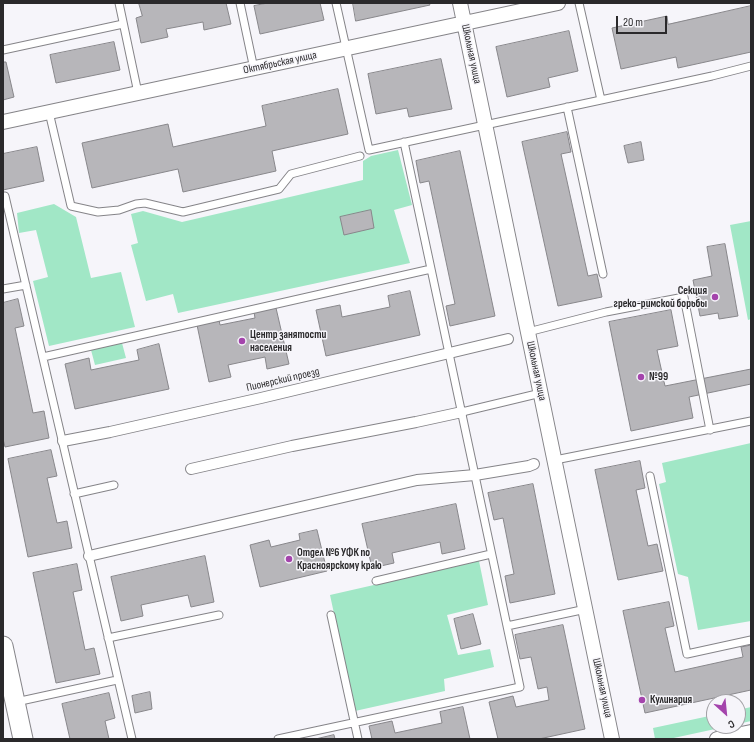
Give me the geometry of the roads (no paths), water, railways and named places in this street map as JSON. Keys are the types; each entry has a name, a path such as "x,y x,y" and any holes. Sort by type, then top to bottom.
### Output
{"main road":[{"path":"3,646 23,739"}],"street":[{"name":"Школьная улица","path":"460,3 612,739"},
{"name":"Октябрьская улица","path":"3,122 558,3"},
{"name":"Пионерский проезд","path":"62,441 110,432 260,398 508,339"},
{"path":"191,469 292,446 462,412"},
{"path":"89,556 417,480 475,475 534,464"},
{"path":"717,739 751,732"}],"lane":[{"path":"119,3 138,93"},
{"path":"240,3 254,68"},
{"path":"336,3 369,150 712,76 751,66"},
{"path":"579,3 601,100"},
{"path":"3,50 123,24"},
{"path":"567,107 603,274"},
{"path":"49,112 71,206 98,212 118,210 136,204 145,204 183,212 279,189 291,174 360,156"},
{"path":"278,739 520,687 404,142"},
{"path":"5,196 132,739"},
{"path":"43,357 431,268"},
{"path":"3,289 26,285"},
{"path":"528,332 606,312 684,297 710,430"},
{"path":"462,412 541,393"},
{"path":"555,460 751,421"},
{"path":"650,476 686,654 751,640"},
{"path":"74,494 114,485"},
{"path":"376,581 492,554"},
{"path":"507,626 586,609"},
{"path":"108,638 219,614"},
{"path":"331,615 358,739"},
{"path":"16,702 118,680"}],"place":[{"name":"Секция греко-римской борьбы","path":"715,297"},
{"name":"Центр занятости населения","path":"242,341"},
{"name":"№99","path":"641,377"},
{"name":"Отдел №6 УФК по Красноярскому краю","path":"289,559"},
{"name":"Кулинария","path":"642,700"}]}
